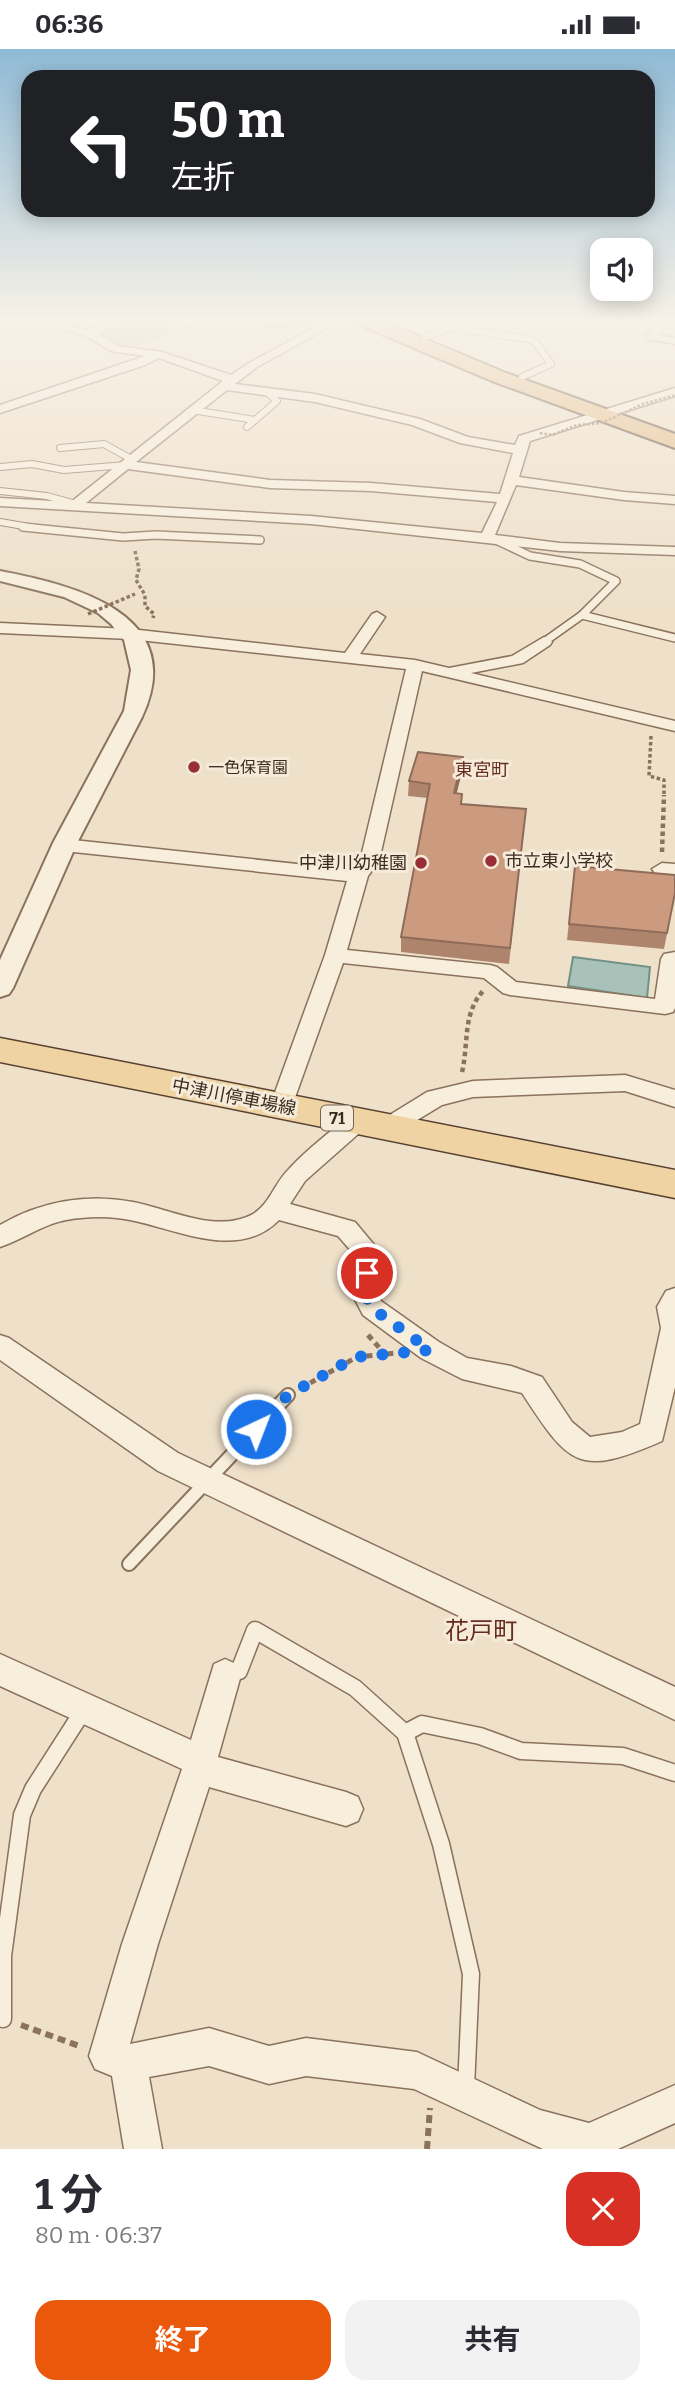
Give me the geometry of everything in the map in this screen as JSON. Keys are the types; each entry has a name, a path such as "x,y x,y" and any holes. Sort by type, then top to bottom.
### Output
{"highway":[{"path":"620,418 675,441"},
{"path":"627,418 675,432"}],"main road":[{"name":"中津川停車場線","path":"0,1050 675,1184"}],"street":[{"path":"76,504 130,463 182,418"},
{"path":"399,418 465,440 519,450"},
{"path":"490,538 524,439 587,418"},
{"path":"130,463 270,484 371,487 505,499"},
{"path":"512,480 624,496 675,500"},
{"path":"0,502 76,504 311,520 560,547 675,551"},
{"path":"0,576 67,593 96,605 113,616 130,634 140,656 139,696 134,712 64,845 0,988"},
{"path":"349,658 377,617"},
{"path":"0,628 130,634 415,665 675,726"},
{"path":"444,673 517,660 544,642"},
{"path":"281,1106 335,955 358,876 369,861 415,665"},
{"path":"64,845 358,876"},
{"path":"335,955 491,972 510,988 665,1007 671,958 675,959"},
{"path":"0,1237 41,1214 68,1209 131,1211 202,1230 226,1230 253,1224 275,1209 284,1189 297,1175 372,1124 435,1098 473,1089 625,1083 645,1087 675,1099"},
{"path":"275,1209 346,1229 372,1258 362,1288 372,1308 430,1350 462,1368 510,1377 532,1385 562,1431 586,1450 625,1444 652,1432 674,1328 670,1307 675,1298"},
{"path":"0,1346 168,1462 675,1704"},
{"path":"0,1670 200,1765 346,1809"},
{"path":"143,2149 118,2059 140,1944 200,1765 225,1675"},
{"path":"118,2059 209,2047 269,2065 306,2057 417,2071 536,2128 590,2142 675,2104"}],"lane":[{"path":"244,418 255,420"},
{"path":"247,427 257,418"},
{"path":"60,449 104,444 130,463"},
{"path":"0,467 32,464 64,470 130,463"},
{"path":"0,491 47,496 76,504"},
{"path":"0,522 18,527 131,537 156,535 260,540"},
{"path":"490,538 530,555 580,564 616,581 582,615 544,642"},
{"path":"582,615 675,638"},
{"path":"129,1564 288,1395"},
{"path":"225,1675 239,1671 255,1630 330,1671 395,1721 405,1733 442,1844 471,1974 466,2094"},
{"path":"4,2019 3,1956 22,1815 33,1789 85,1709"},
{"path":"405,1733 422,1724 480,1735 521,1751 623,1756 675,1773"}],"path":[{"path":"540,433 552,435 577,425 602,423 613,418"},
{"path":"131,537 139,569 136,580 147,602 145,606 154,614 153,618"},
{"path":"88,614 143,592"},
{"path":"652,721 649,776 664,780 669,870"},
{"path":"455,1093 467,1059 468,1009 474,998 485,988 491,972"},
{"path":"288,1395 356,1357 430,1350"},
{"path":"4,2019 118,2059"},
{"path":"427,2149 433,2078"}],"water":[{"path":"573,957 650,967 647,998 568,986"}],"building":[{"path":"418,752 463,757 454,793 462,794 461,804 526,809 510,948 401,937 430,784 409,781"},
{"path":"575,866 675,875 675,893 667,933 569,924"}],"place":[{"name":"一色保育園","path":"194,767"},
{"name":"市立東小学校","path":"491,861"},
{"name":"中津川幼稚園","path":"421,863"}],"district":[{"name":"東宮町","path":"482,770"},
{"name":"花戸町","path":"481,1631"}],"route":[{"path":"256,1429 288,1395 356,1357 430,1350 372,1308 362,1288 367,1273"}]}
